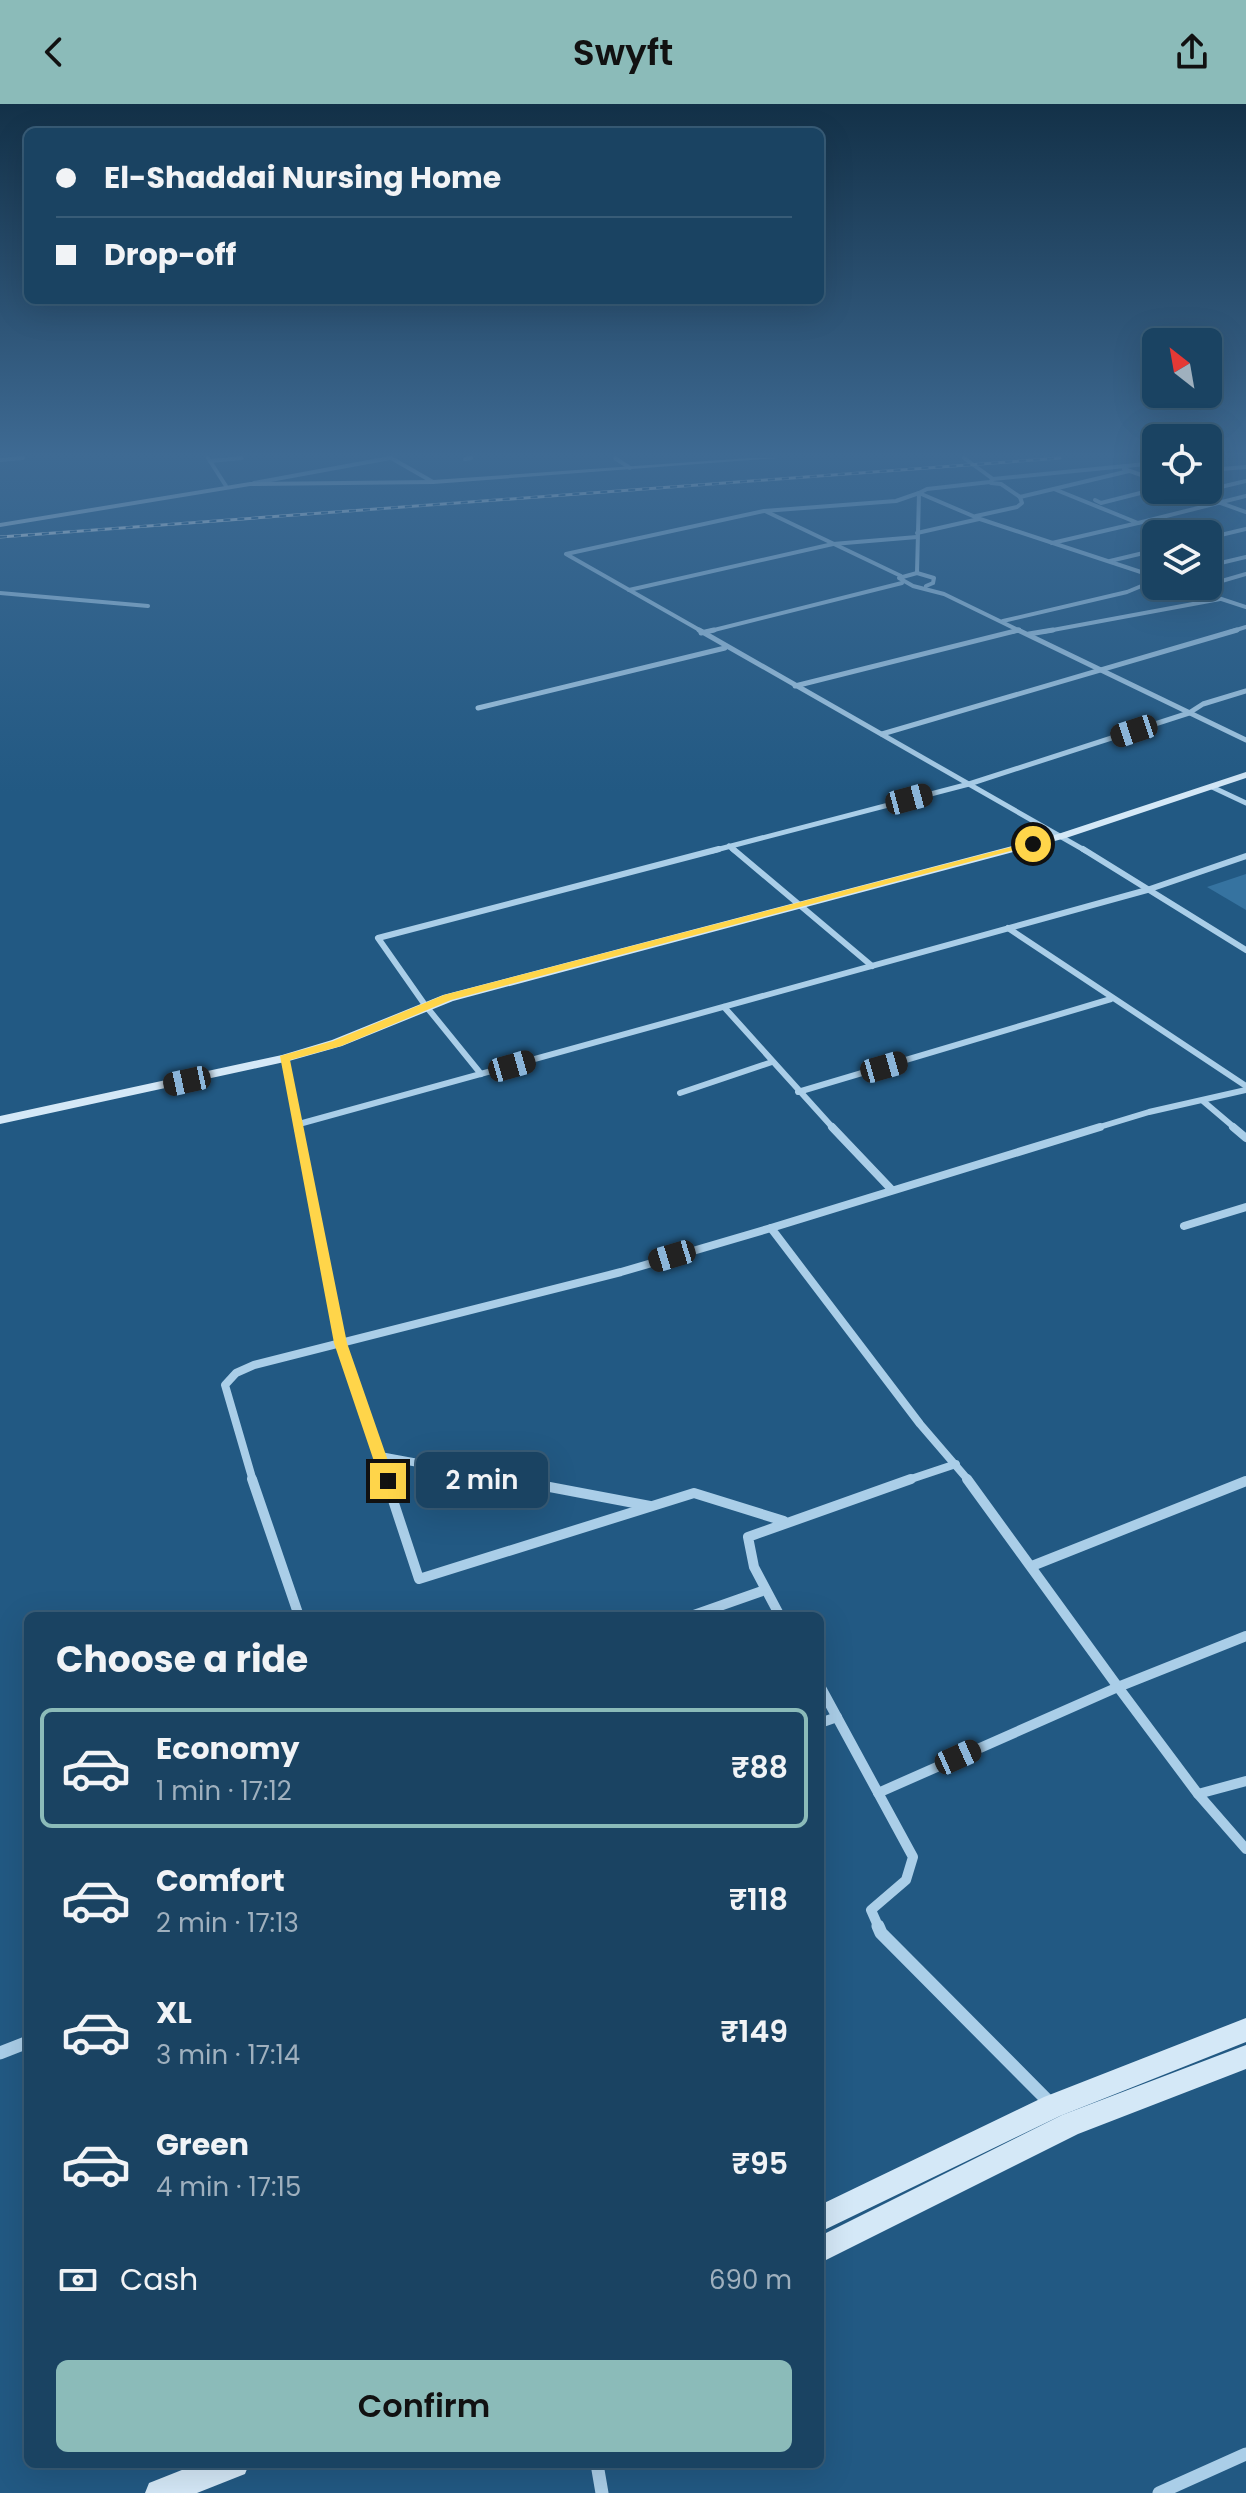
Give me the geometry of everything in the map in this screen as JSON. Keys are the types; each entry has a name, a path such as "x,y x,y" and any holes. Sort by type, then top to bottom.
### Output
{"street":[{"path":"593,569 725,648 1058,834 1246,950"},
{"path":"629,590 720,569"},
{"path":"887,569 901,576 917,573 934,578 933,583 926,586"},
{"path":"1222,581 1246,574"},
{"path":"901,576 898,580 902,583"},
{"path":"700,633 902,583 926,586 1246,740"},
{"path":"1002,622 1127,592 1142,585"},
{"path":"0,593 148,606"},
{"path":"1029,634 1215,600"},
{"path":"1222,600 1246,607"},
{"path":"882,734 1246,627"},
{"path":"795,687 1020,630"},
{"path":"478,708 725,648"},
{"path":"481,1074 423,1002 378,938 969,784 1189,713 1203,704 1246,691"},
{"path":"1058,834 1246,769"},
{"path":"0,1114 303,1046 423,1002 1058,834 1246,775"},
{"path":"1212,787 1246,803"},
{"path":"729,846 872,966"},
{"path":"299,1124 1147,890 1246,856"},
{"path":"1008,928 1246,1088"},
{"path":"798,1092 1111,999"},
{"path":"0,1120 284,1058 348,1039 423,1002"},
{"path":"724,1007 798,1092 891,1189"},
{"path":"284,1058 341,1343 419,1579 694,1493 784,1521"},
{"path":"680,1093 772,1062"},
{"path":"298,1612 243,1452 225,1385 236,1373 254,1365 621,1272 1149,1112 1246,1088"},
{"path":"1203,1101 1246,1138"},
{"path":"1184,1226 1246,1207"},
{"path":"771,1228 920,1424 956,1464 1198,1794 1246,1849"},
{"path":"380,1456 652,1506"},
{"path":"778,1612 765,1590 748,1546 748,1537 784,1521 956,1464"},
{"path":"1032,1566 1246,1481"},
{"path":"702,1612 765,1590"},
{"path":"878,1793 1118,1687 1246,1636"},
{"path":"824,1693 913,1857 906,1880 871,1910 881,1933 1062,2115"},
{"path":"824,1722 837,1717"},
{"path":"1198,1794 1246,1781"},
{"path":"824,2217 1062,2115 1246,2030"},
{"path":"0,2053 24,2044"},
{"path":"824,2248 1062,2115 1246,2057"},
{"path":"1159,2493 1246,2454"},
{"path":"159,2493 225,2468"},
{"path":"598,2468 602,2493"}],"shaded area":[{"path":"1246,874 1246,910 1207,887"}],"route":[{"path":"388,1481 341,1343 284,1058 337,1043 448,998 1033,844"}]}
